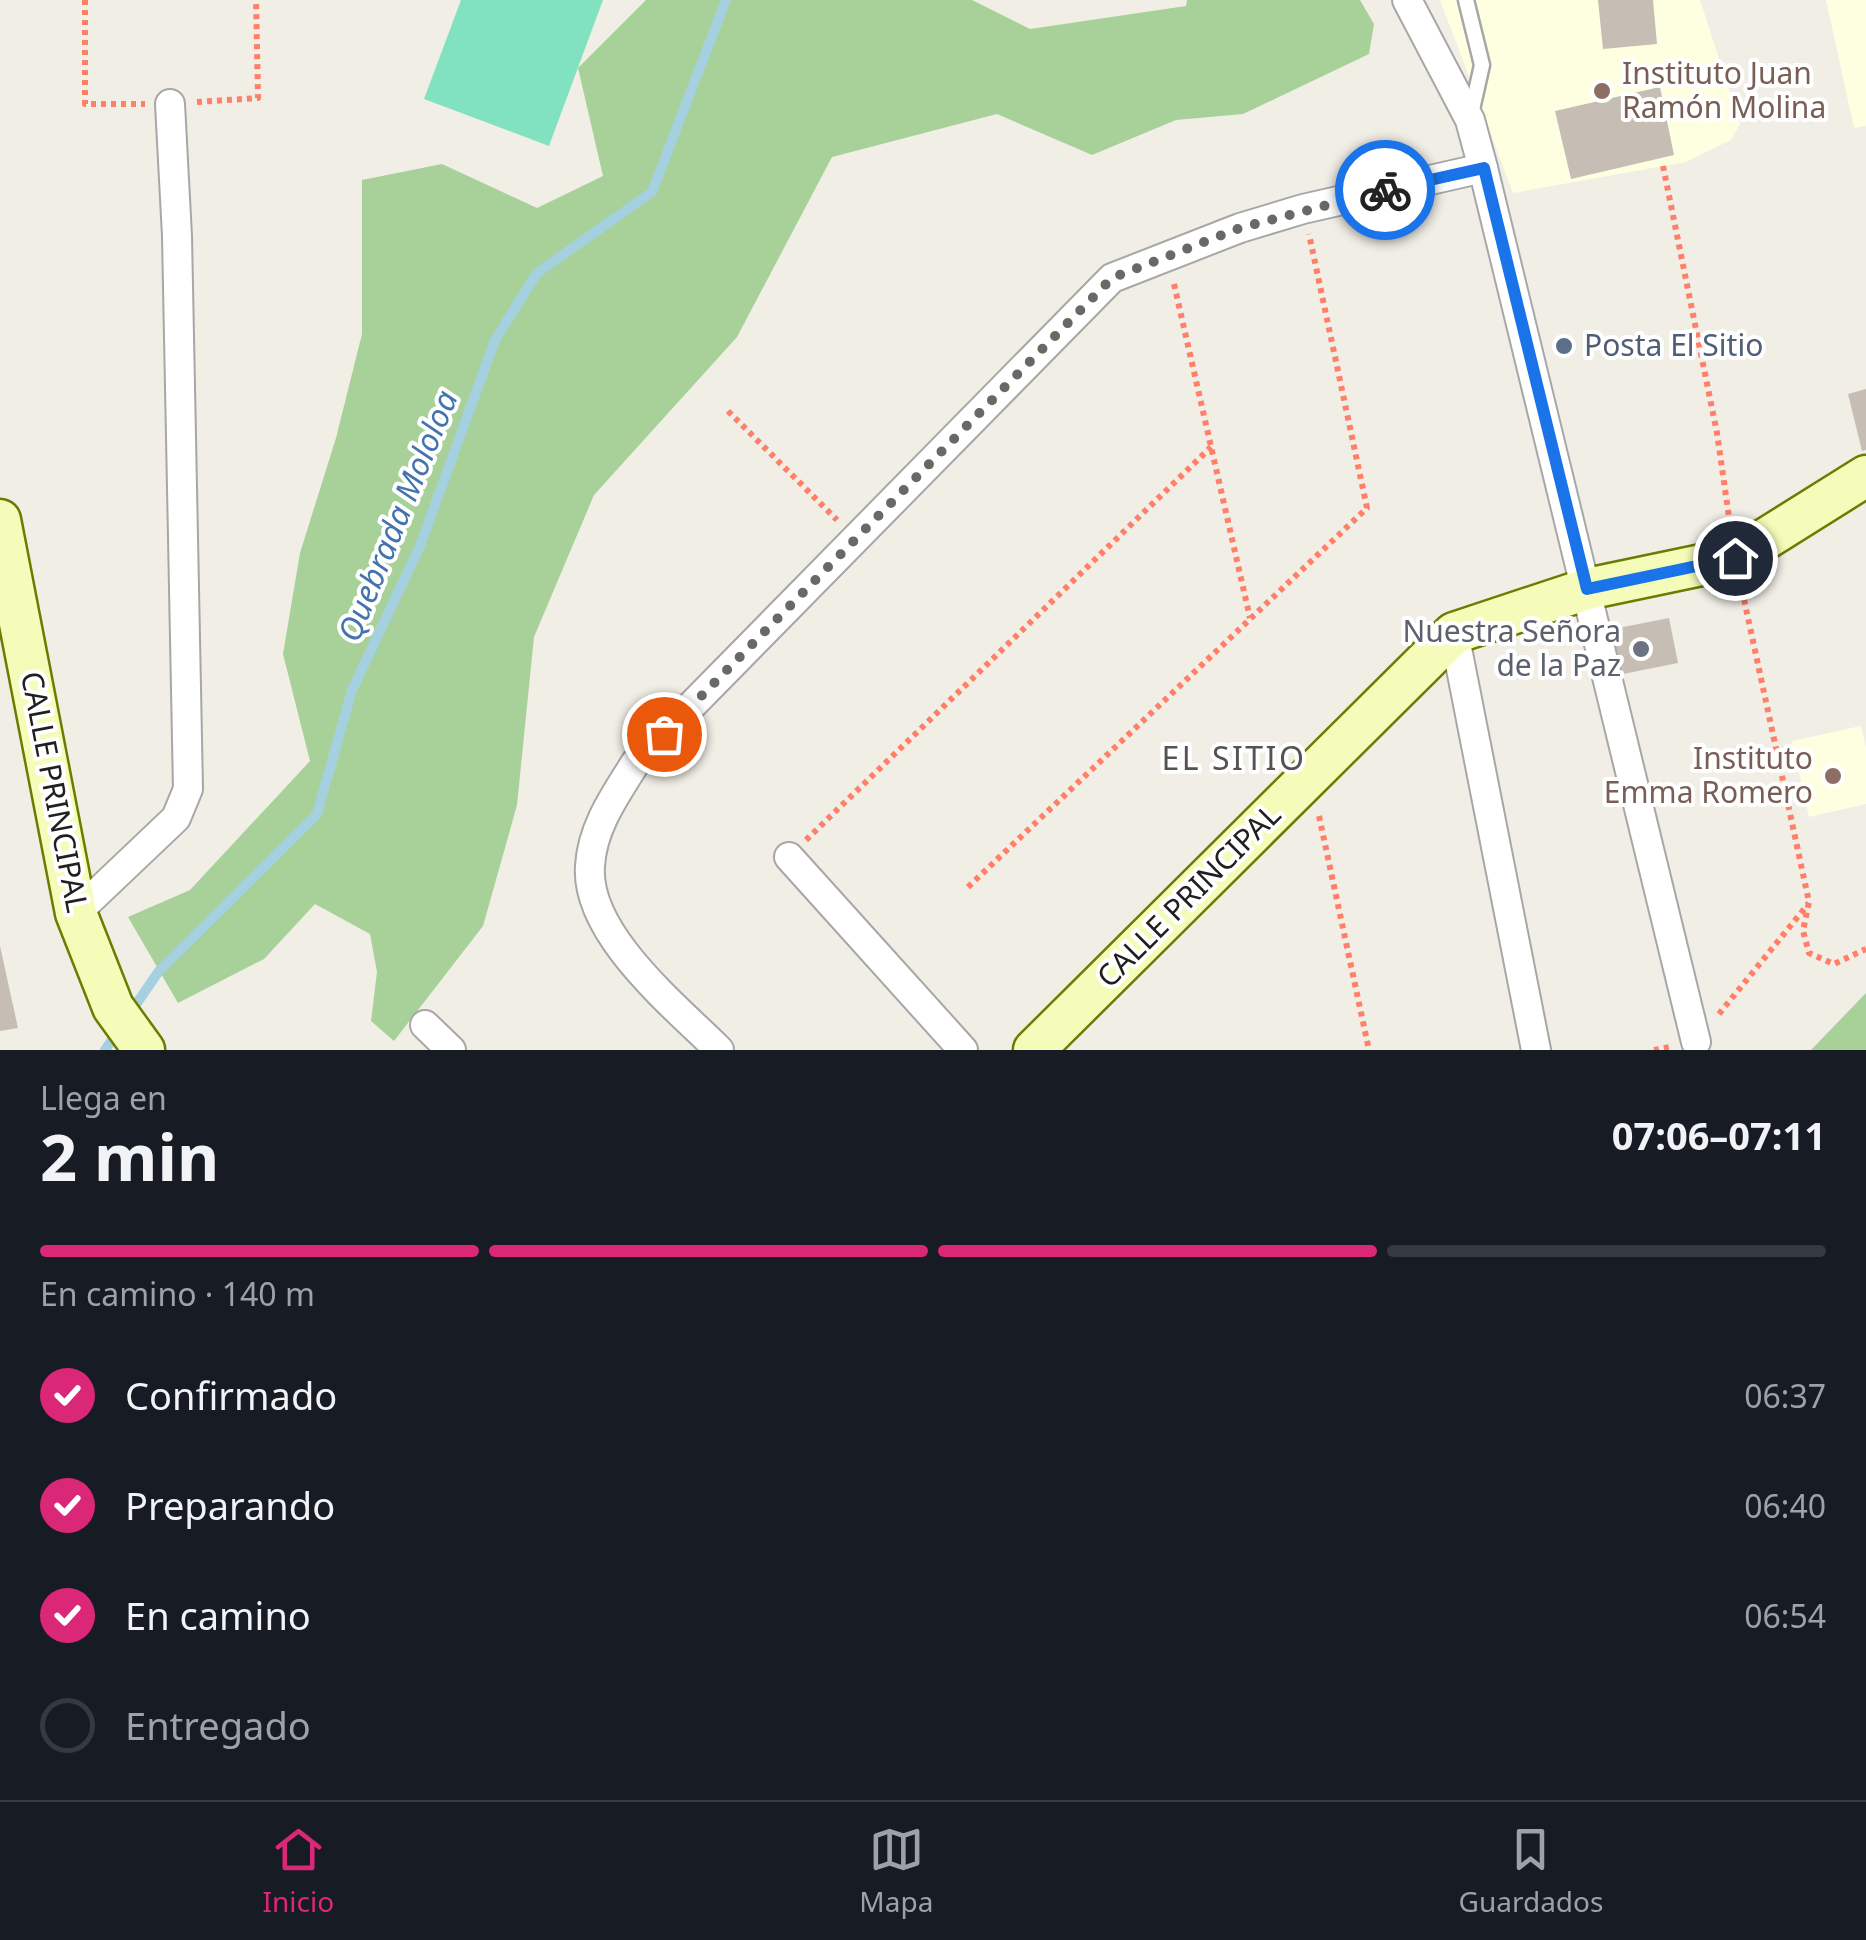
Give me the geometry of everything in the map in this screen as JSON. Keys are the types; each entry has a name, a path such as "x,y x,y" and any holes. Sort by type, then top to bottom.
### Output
{"street":[{"path":"1407,0 1470,120 1484,168 1696,1042"},
{"path":"76,912 176,818 188,790 190,728 170,104"},
{"path":"719,1050 636,968 600,916 589,868 602,818 636,762 1112,278 1304,208 1484,168"},
{"name":"CALLE PRINCIPAL","path":"1034,1050 1454,633 1587,589 1735,558 1866,476"},
{"name":"CALLE PRINCIPAL","path":"0,520 76,912 94,968 112,1006 144,1050"},
{"path":"1454,633 1536,1050"},
{"path":"789,857 963,1050"},
{"path":"425,1026 451,1050"}],"lane":[{"path":"1466,0 1482,65 1470,120"}],"path":[{"path":"84,0 85,104 258,98 256,0"},
{"path":"968,887 1367,508 1304,208"},
{"path":"1168,256 1250,620"},
{"path":"728,411 856,538"},
{"path":"789,857 1211,448"},
{"path":"1310,775 1369,1050"},
{"path":"1696,1042 1809,902 1803,931 1809,953 1834,964 1866,950"}],"shaded area":[{"name":"Instituto Juan Ramón Molina","path":"1440,0 1700,0 1740,124 1731,140 1686,162 1513,193"},
{"path":"1826,0 1866,0 1866,126 1854,128"},
{"name":"Instituto Emma Romero","path":"1861,726 1866,748 1866,804 1809,817 1792,741"}],"green space":[{"path":"461,0 603,0 549,146 424,99"},
{"path":"646,0 972,0 1030,29 1186,6 1187,0 1360,0 1374,24 1369,54 1243,114 1176,120 1092,155 997,114 832,157 737,337 594,495 534,637 517,805 483,926 394,1041 371,1021 377,972 370,934 315,904 264,959 178,1003 128,917 190,890 310,761 283,654 300,553 336,438 362,334 362,180 442,164 537,208 603,176 578,68"},
{"path":"1866,993 1866,1050 1811,1050"}],"building":[{"path":"1598,0 1653,0 1657,44 1603,49"},
{"path":"1660,87 1674,155 1571,179 1555,111"},
{"path":"1866,389 1866,450 1862,451 1848,394"},
{"path":"1669,618 1678,663 1613,676 1603,631"},
{"path":"0,946 18,1028 0,1031"}],"waterway":[{"name":"Quebrada Mololoa","path":"128,1016 159,971 317,814 352,690 420,546 495,340 537,273 652,192 726,0"},
{"name":"Quebrada Mololoa","path":"105,1050 119,1030"}],"way so far":[{"path":"664,734 1112,278 1240,228 1304,208 1385,190"}],"place":[{"name":"Instituto Juan Ramón Molina","path":"1602,91"},
{"name":"Posta El Sitio","path":"1564,346"},
{"name":"Nuestra Señora de la Paz","path":"1641,649"},
{"name":"Instituto Emma Romero","path":"1833,776"}],"district":[{"name":"EL SITIO","path":"1234,759"}],"route":[{"path":"1385,190 1484,168 1587,589 1735,558"}]}
